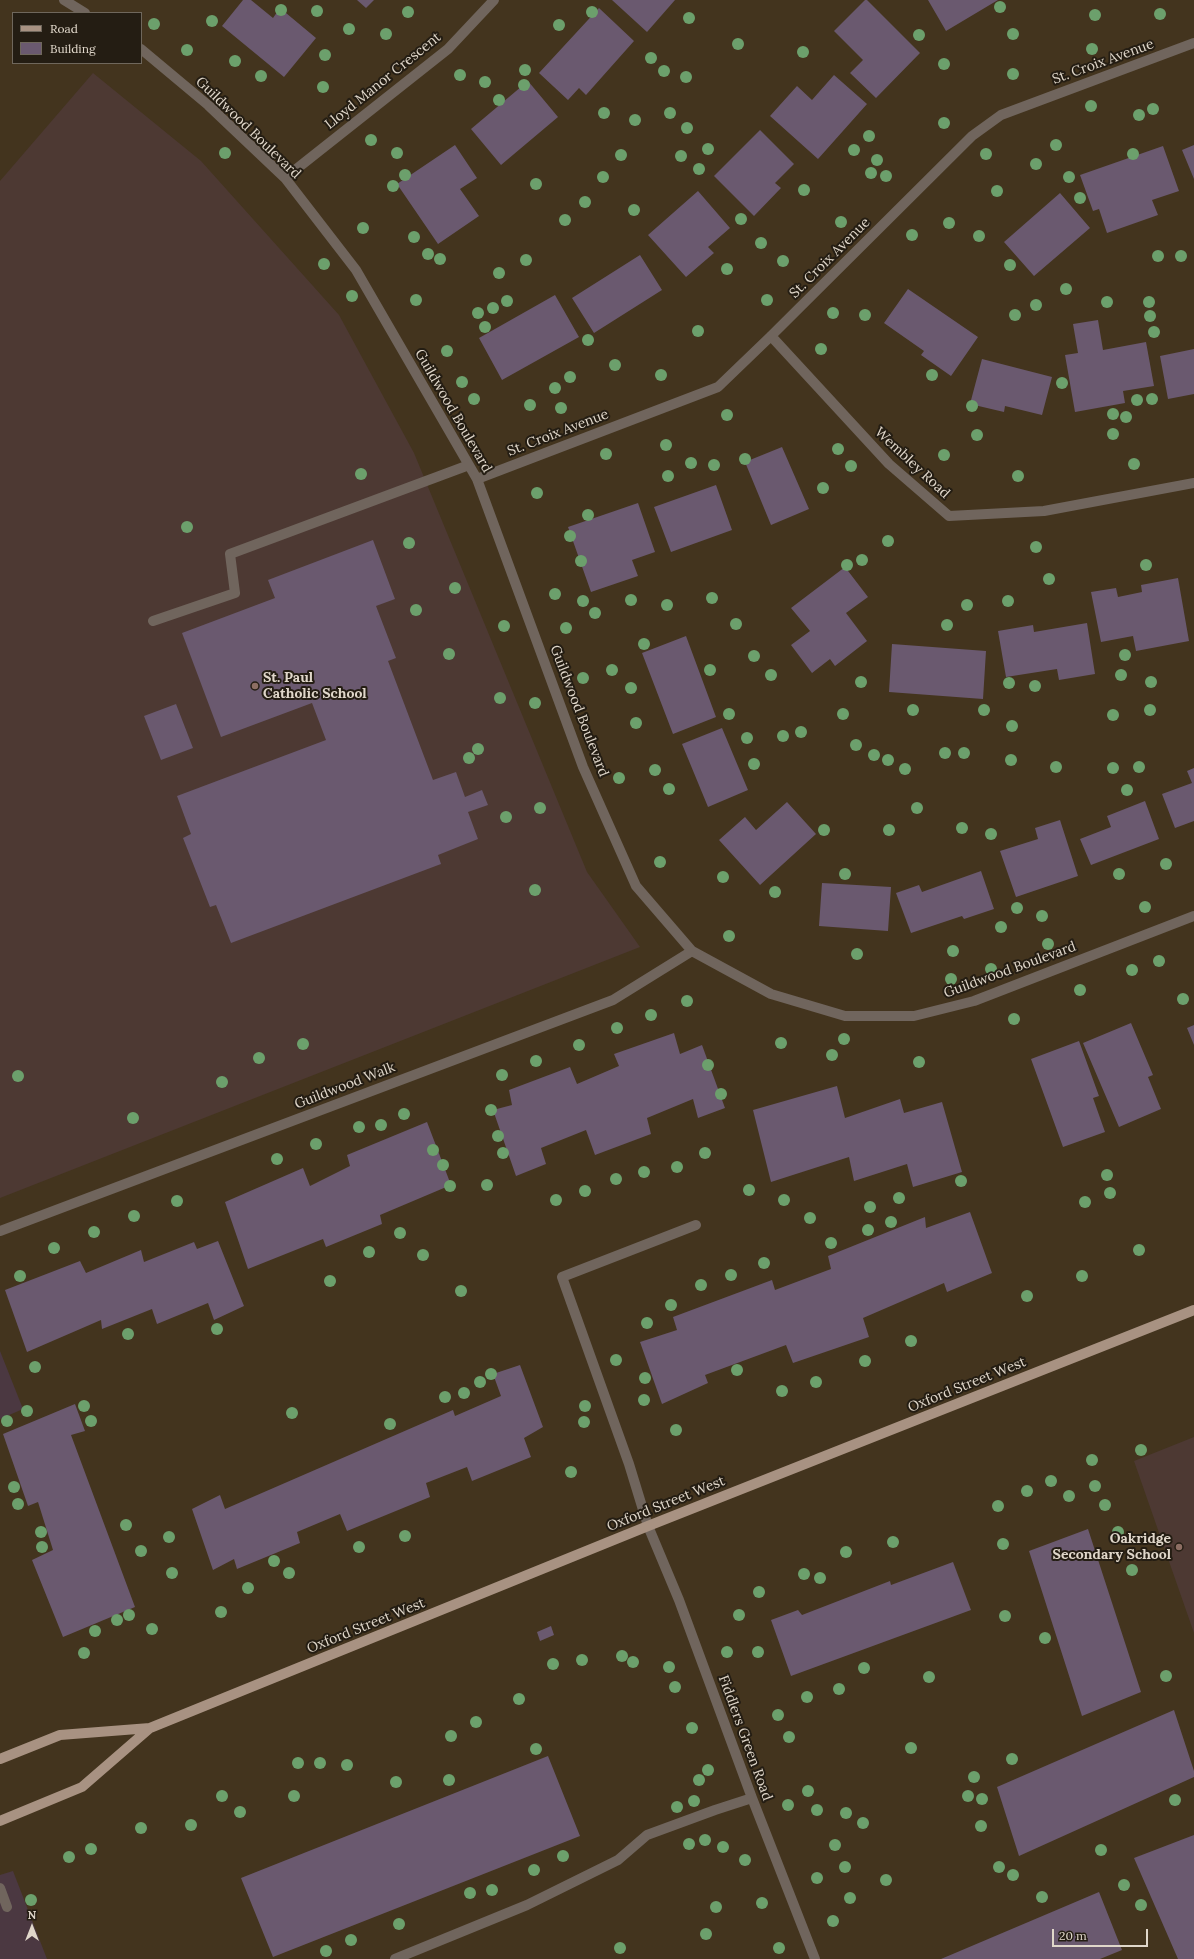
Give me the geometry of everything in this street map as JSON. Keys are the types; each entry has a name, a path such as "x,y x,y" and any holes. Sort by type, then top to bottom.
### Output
{"main road":[{"name":"Oxford Street West","path":"0,1759 60,1735 150,1728 648,1526 1194,1310"},
{"name":"Oxford Street West","path":"0,1820 82,1786 150,1728"}],"street":[{"path":"64,0 82,12"},
{"name":"Lloyd Manor Crescent","path":"284,178 448,49 494,0"},
{"name":"St. Croix Avenue","path":"477,479 718,387 972,136 1001,114 1194,43"},
{"name":"Guildwood Boulevard","path":"142,50 208,105 284,178 356,270 477,479 583,767 636,886 692,950 771,994 845,1016 914,1016 974,1001 1194,916"},
{"name":"Wembley Road","path":"771,336 889,464 949,516 1044,511 1194,483"},
{"path":"153,621 235,593 230,554 469,465"},
{"name":"Guildwood Walk","path":"0,1231 613,1000 692,950"},
{"name":"Fiddlers Green Road","path":"696,1225 562,1277 629,1464 648,1526 679,1600 752,1798 815,1959"},
{"path":"395,1959 534,1902 618,1860 648,1835 752,1798"},
{"path":"0,1888 6,1907"}],"shaded area":[{"name":"St. Paul Catholic School","path":"93,73 201,161 339,315 414,453 587,872 640,947 0,1198 0,181"},
{"path":"0,1351 23,1409 0,1419"},
{"name":"Oakridge Secondary School","path":"1194,1437 1194,1633 1134,1461"},
{"path":"13,1871 47,1959 0,1959 0,1875"}],"building":[{"path":"243,0 251,0 273,18 280,8 316,38 284,77 222,26"},
{"path":"357,0 374,0 366,8"},
{"path":"612,0 675,0 647,32"},
{"path":"865,0 867,0 920,53 876,98 850,73 863,60 834,31"},
{"path":"928,0 998,0 946,31"},
{"path":"599,8 634,41 586,95 579,88 568,100 539,73"},
{"path":"834,75 867,104 818,159 770,116 797,86 812,100"},
{"path":"528,81 558,117 501,165 471,129"},
{"path":"760,130 794,164 775,183 781,188 754,216 714,176"},
{"path":"455,145 477,178 460,189 479,216 438,244 397,184"},
{"path":"1194,145 1194,179 1182,150"},
{"path":"1163,146 1179,191 1152,200 1158,215 1107,233 1099,209 1093,211 1080,175"},
{"path":"698,191 730,228 708,247 714,253 686,277 648,235"},
{"path":"1060,193 1090,228 1034,276 1004,242"},
{"path":"640,255 662,290 594,333 572,298"},
{"path":"908,289 978,337 951,376 921,355 924,351 884,323"},
{"path":"555,295 579,337 502,380 479,338"},
{"path":"1098,320 1103,350 1146,342 1154,386 1123,391 1125,403 1075,412 1065,355 1078,353 1073,324"},
{"path":"1194,349 1194,394 1168,399 1160,356"},
{"path":"982,359 1052,377 1042,415 1005,406 1004,412 970,404"},
{"path":"782,447 809,509 771,525 745,462"},
{"path":"716,485 732,530 671,552 654,507"},
{"path":"638,503 655,552 632,560 638,576 591,592 568,527"},
{"path":"373,540 395,599 376,606 396,658 388,661 433,780 456,772 465,797 482,790 488,805 468,812 478,839 438,855 441,864 231,943 216,905 210,907 183,838 191,834 177,796 326,740 312,703 221,737 182,633 275,598 268,580"},
{"path":"845,567 868,597 846,613 867,641 835,666 830,659 812,673 791,645 810,631 791,608"},
{"path":"1178,578 1189,641 1136,651 1133,636 1101,642 1091,592 1116,588 1118,597 1142,592 1141,585"},
{"path":"1087,623 1095,674 1059,680 1057,669 1006,677 998,631 1033,625 1034,632"},
{"path":"686,636 716,717 673,734 642,653"},
{"path":"892,644 986,651 983,699 889,692"},
{"path":"176,704 193,748 161,760 144,716"},
{"path":"722,728 748,790 708,807 682,744"},
{"path":"1194,768 1194,821 1175,828 1162,794 1192,783 1187,771"},
{"path":"1145,801 1159,839 1091,865 1080,839 1111,827 1107,816"},
{"path":"787,802 816,834 760,885 719,840 745,817 756,830"},
{"path":"1060,820 1078,876 1016,897 1000,851 1038,839 1035,828"},
{"path":"981,871 994,909 964,919 962,916 911,933 896,893 919,885 922,892"},
{"path":"822,883 891,887 888,931 819,926"},
{"path":"1131,1023 1153,1075 1148,1077 1161,1109 1119,1127 1083,1043"},
{"path":"1194,1025 1194,1045 1187,1028"},
{"path":"674,1033 680,1054 702,1045 725,1108 698,1118 693,1099 647,1118 651,1134 595,1155 586,1130 541,1148 546,1164 516,1176 493,1110 512,1105 509,1090 570,1067 577,1084 619,1066 614,1054"},
{"path":"1079,1041 1099,1096 1093,1098 1105,1132 1063,1147 1031,1059"},
{"path":"837,1086 845,1118 900,1099 904,1113 942,1102 962,1172 913,1187 907,1164 854,1181 849,1157 771,1182 753,1110"},
{"path":"427,1122 451,1185 380,1215 382,1224 326,1247 323,1239 248,1269 225,1202 303,1168 310,1186 350,1166 347,1155"},
{"path":"970,1212 992,1273 947,1292 944,1283 863,1318 869,1337 793,1363 786,1345 705,1375 708,1383 662,1404 640,1342 677,1330 673,1317 772,1280 775,1290 831,1269 828,1256 925,1217 926,1228"},
{"path":"218,1241 244,1306 214,1320 208,1303 157,1324 152,1309 102,1329 101,1320 27,1352 5,1290 80,1261 86,1273 141,1250 144,1262 194,1242 197,1249"},
{"path":"520,1365 543,1427 524,1438 531,1457 472,1481 467,1467 426,1483 430,1497 347,1531 340,1514 297,1532 300,1543 237,1569 234,1559 213,1570 192,1509 220,1495 225,1509 453,1410 455,1416 501,1396 493,1374"},
{"path":"75,1404 85,1431 71,1435 135,1607 63,1637 32,1560 53,1550 38,1502 28,1506 3,1434"},
{"path":"1088,1529 1141,1692 1082,1716 1029,1551"},
{"path":"953,1562 971,1610 791,1676 771,1620 798,1610 802,1615 890,1581 891,1585"},
{"path":"551,1626 554,1635 540,1641 537,1632"},
{"path":"1174,1710 1194,1771 1194,1777 1019,1856 997,1787"},
{"path":"548,1756 580,1836 273,1957 241,1878"},
{"path":"1194,1835 1194,1959 1178,1959 1134,1858"},
{"path":"1099,1892 1122,1950 1100,1959 941,1959"}],"place":[{"name":"St. Paul Catholic School","path":"255,686"},
{"name":"Oakridge Secondary School","path":"1179,1547"}]}
